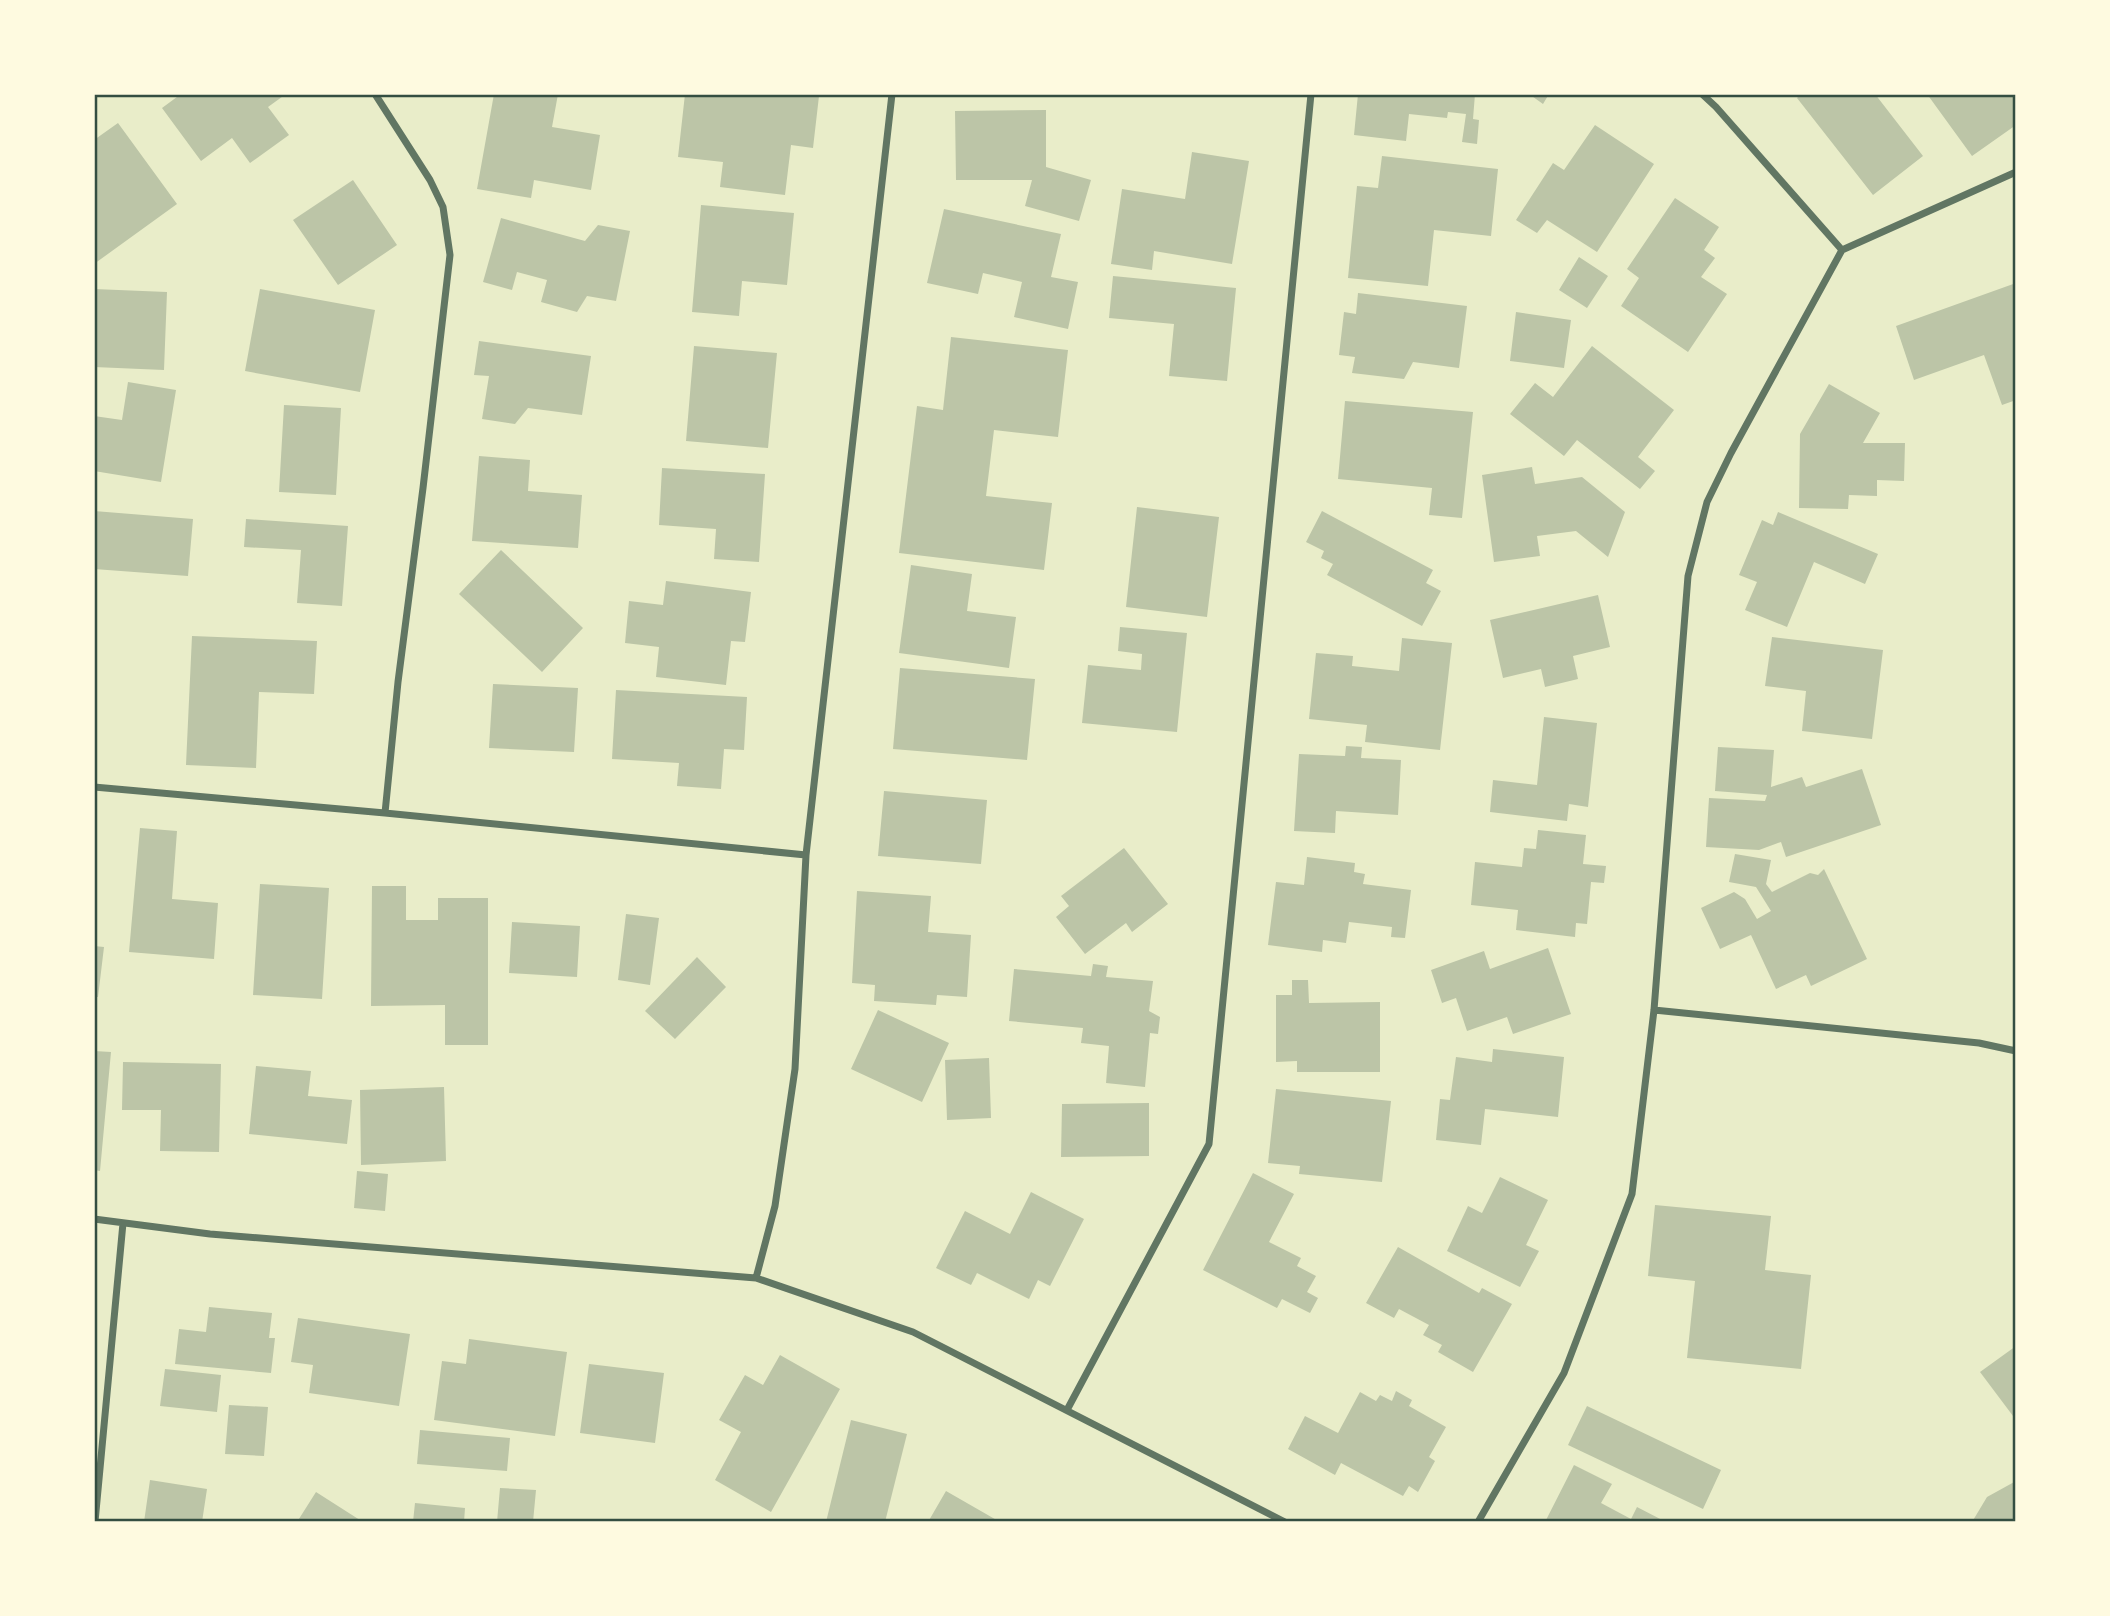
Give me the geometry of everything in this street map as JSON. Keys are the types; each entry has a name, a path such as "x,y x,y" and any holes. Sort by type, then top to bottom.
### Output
{"street":[{"path":"375,94 430,180 443,207 450,255 398,682 385,813"},
{"path":"756,1278 775,1206 795,1069 806,855 892,94"},
{"path":"1067,1410 1209,1144 1311,94"},
{"path":"1702,94 1842,250"},
{"path":"1478,1521 1564,1373 1632,1194 1654,1010 1688,576 1707,502 1842,250 2015,172"},
{"path":"94,787 806,855"},
{"path":"1654,1010 1979,1043 2015,1051"},
{"path":"94,1219 210,1234 756,1278 913,1332 1285,1521"},
{"path":"96,1521 123,1223"}],"building":[{"path":"181,94 286,94 268,107 289,135 250,163 232,138 201,161 162,108"},
{"path":"494,94 558,94 552,127 600,135 591,190 534,180 531,198 477,189"},
{"path":"685,94 819,96 813,148 791,145 785,195 720,187 723,162 678,157"},
{"path":"1358,94 1475,94 1473,119 1479,120 1477,144 1462,142 1466,114 1448,112 1447,118 1409,114 1406,141 1354,135"},
{"path":"1529,94 1549,94 1543,104"},
{"path":"1801,94 1875,94 1923,156 1873,195 1797,98"},
{"path":"1927,94 2016,94 2016,125 1972,156"},
{"path":"1046,110 1046,167 1091,180 1079,221 1025,206 1032,180 956,180 955,111"},
{"path":"118,123 177,204 94,264 94,140"},
{"path":"1595,125 1654,164 1597,252 1547,220 1537,233 1516,220 1553,163 1564,170"},
{"path":"1192,152 1249,161 1232,264 1154,251 1152,270 1111,264 1122,189 1185,199"},
{"path":"1382,156 1498,169 1491,236 1434,230 1428,286 1348,278 1357,186 1378,188"},
{"path":"353,180 397,245 338,285 293,220"},
{"path":"1675,198 1719,227 1704,250 1715,258 1701,277 1727,294 1688,352 1621,306 1639,278 1627,269"},
{"path":"701,205 794,213 787,285 742,281 739,316 692,312"},
{"path":"944,209 1061,234 1051,277 1078,282 1068,329 1014,317 1022,282 983,273 978,294 927,283"},
{"path":"501,218 585,241 598,225 630,231 616,301 587,296 577,312 541,302 547,280 517,272 512,290 483,282"},
{"path":"1579,257 1608,276 1587,308 1559,290"},
{"path":"1113,276 1236,288 1227,381 1169,376 1174,324 1109,318"},
{"path":"2016,283 2016,400 2002,405 1984,355 1914,380 1896,326"},
{"path":"94,289 167,292 164,370 94,367"},
{"path":"260,289 375,310 360,392 245,371"},
{"path":"1358,293 1467,306 1459,368 1413,362 1404,379 1352,373 1355,357 1339,355 1344,312 1356,314"},
{"path":"1516,312 1571,320 1564,368 1510,361"},
{"path":"951,337 1068,350 1058,437 994,430 986,496 1052,503 1044,570 899,553 917,406 943,410"},
{"path":"479,341 591,356 582,415 528,408 515,424 482,419 489,376 474,375"},
{"path":"694,346 777,353 768,448 686,441"},
{"path":"1592,346 1674,410 1638,457 1655,471 1640,489 1577,440 1564,456 1510,414 1535,383 1553,397"},
{"path":"128,382 176,390 161,482 94,471 94,416 122,420"},
{"path":"1829,384 1880,413 1863,443 1905,443 1904,481 1877,480 1877,496 1849,495 1848,509 1799,508 1800,434"},
{"path":"1345,401 1473,412 1462,518 1429,515 1432,488 1338,479"},
{"path":"284,405 341,408 336,495 279,492"},
{"path":"479,456 530,460 528,491 582,495 578,548 472,541"},
{"path":"1532,467 1535,484 1582,477 1625,512 1608,557 1576,531 1537,536 1540,556 1494,562 1482,475"},
{"path":"662,468 765,474 759,562 714,559 716,529 659,525"},
{"path":"1137,507 1219,517 1207,617 1126,607"},
{"path":"94,511 193,519 188,576 94,569"},
{"path":"1322,511 1433,570 1426,583 1441,591 1422,626 1327,575 1333,564 1321,558 1324,551 1306,542"},
{"path":"1778,512 1878,554 1865,584 1814,562 1787,627 1745,610 1757,582 1739,575 1762,520 1773,525"},
{"path":"246,519 348,526 342,606 297,603 301,550 244,547"},
{"path":"501,550 583,628 542,672 459,594"},
{"path":"911,565 972,574 967,611 1016,617 1009,668 899,653"},
{"path":"666,581 751,592 745,642 731,641 726,685 656,677 659,647 625,643 629,601 663,605"},
{"path":"1598,595 1610,647 1573,656 1578,679 1545,687 1541,669 1503,678 1490,620"},
{"path":"1120,627 1187,633 1177,732 1082,723 1088,665 1141,670 1142,654 1118,651"},
{"path":"192,636 317,641 314,694 259,692 256,768 186,765"},
{"path":"1772,637 1883,650 1872,739 1802,731 1806,691 1765,686"},
{"path":"1402,638 1452,643 1440,750 1365,742 1367,725 1309,719 1316,653 1353,656 1352,666 1399,671"},
{"path":"900,668 1035,679 1027,760 893,749"},
{"path":"493,684 578,688 574,752 489,748"},
{"path":"616,690 747,697 744,750 724,749 721,789 677,786 679,763 612,759"},
{"path":"1544,717 1597,723 1588,807 1569,804 1567,821 1490,812 1493,780 1537,785"},
{"path":"1346,746 1362,747 1361,758 1401,760 1398,815 1336,811 1335,833 1294,831 1299,754 1345,756"},
{"path":"1718,747 1774,750 1771,787 1802,777 1806,787 1862,769 1881,825 1786,857 1781,842 1759,850 1706,847 1709,798 1765,801 1767,795 1715,791"},
{"path":"884,791 987,800 981,864 878,856"},
{"path":"140,828 177,831 172,899 218,903 214,959 129,952"},
{"path":"1538,830 1586,835 1583,864 1606,866 1604,883 1591,882 1587,924 1576,923 1575,937 1516,930 1518,910 1471,905 1475,862 1522,867 1524,848 1536,849"},
{"path":"1124,848 1168,904 1132,932 1126,923 1085,954 1056,917 1069,906 1061,896"},
{"path":"1735,854 1771,860 1766,884 1772,892 1810,873 1818,875 1824,869 1867,959 1811,986 1806,975 1776,989 1751,935 1720,949 1701,908 1734,892 1745,899 1757,919 1771,911 1756,887 1729,882"},
{"path":"1307,857 1355,863 1354,872 1365,874 1363,884 1411,890 1405,938 1391,937 1392,927 1349,922 1346,943 1323,940 1322,952 1268,945 1276,882 1304,885"},
{"path":"260,884 329,888 322,999 253,995"},
{"path":"372,886 406,886 406,920 438,920 438,898 488,898 488,1045 445,1045 445,1005 371,1006"},
{"path":"857,891 931,896 928,932 971,935 967,997 937,995 936,1005 874,1001 875,985 852,983"},
{"path":"626,914 659,918 650,985 618,980"},
{"path":"512,922 580,926 577,977 509,973"},
{"path":"94,946 104,947 98,997 94,997"},
{"path":"1548,948 1571,1014 1513,1034 1507,1017 1467,1031 1456,998 1442,1003 1431,970 1484,951 1490,969"},
{"path":"697,957 726,987 675,1039 645,1011"},
{"path":"1093,964 1108,966 1106,977 1153,981 1149,1011 1160,1017 1158,1034 1150,1033 1145,1087 1106,1083 1109,1046 1081,1043 1083,1028 1009,1021 1014,969 1091,976"},
{"path":"1292,980 1308,980 1309,1003 1380,1002 1380,1072 1297,1072 1297,1061 1276,1062 1276,995 1292,995"},
{"path":"878,1010 949,1043 922,1102 851,1069"},
{"path":"1493,1049 1564,1057 1558,1117 1485,1109 1481,1145 1436,1140 1440,1099 1450,1100 1456,1057 1492,1062"},
{"path":"94,1051 111,1052 100,1171 94,1170"},
{"path":"989,1058 991,1118 947,1120 945,1060"},
{"path":"123,1062 221,1064 219,1152 160,1151 161,1110 122,1110"},
{"path":"256,1066 311,1071 308,1096 352,1100 347,1144 249,1134"},
{"path":"444,1087 446,1161 361,1165 360,1090"},
{"path":"1276,1089 1391,1101 1382,1182 1299,1174 1300,1166 1268,1163"},
{"path":"1149,1103 1149,1156 1061,1157 1062,1104"},
{"path":"357,1171 388,1174 385,1211 354,1208"},
{"path":"1253,1173 1294,1194 1269,1242 1301,1258 1297,1266 1316,1276 1307,1292 1318,1298 1310,1313 1282,1299 1277,1308 1203,1270"},
{"path":"1500,1177 1548,1200 1526,1245 1539,1251 1520,1287 1447,1251 1468,1206 1482,1213"},
{"path":"1031,1192 1084,1219 1050,1286 1038,1280 1029,1299 977,1273 971,1285 936,1268 965,1211 1010,1234"},
{"path":"1655,1205 1771,1216 1765,1270 1811,1275 1801,1369 1687,1358 1695,1281 1648,1276"},
{"path":"1398,1247 1479,1293 1482,1288 1512,1304 1473,1372 1438,1352 1442,1345 1423,1335 1429,1325 1399,1309 1394,1318 1366,1303"},
{"path":"209,1307 272,1313 269,1338 275,1338 271,1373 175,1364 179,1329 206,1332"},
{"path":"298,1318 410,1334 399,1406 309,1393 313,1365 291,1362"},
{"path":"469,1339 567,1352 555,1436 434,1420 442,1361 466,1364"},
{"path":"2016,1346 2016,1420 1980,1372"},
{"path":"780,1355 840,1389 771,1512 715,1480 741,1432 719,1420 745,1375 763,1385"},
{"path":"589,1364 664,1373 655,1443 580,1433"},
{"path":"165,1369 221,1375 217,1412 160,1406"},
{"path":"1396,1391 1412,1400 1409,1406 1446,1427 1429,1457 1435,1461 1418,1492 1409,1486 1403,1496 1341,1463 1335,1475 1288,1449 1305,1416 1338,1433 1360,1392 1376,1401 1380,1395 1392,1401"},
{"path":"229,1405 268,1407 264,1456 225,1454"},
{"path":"1587,1406 1721,1470 1703,1509 1568,1445"},
{"path":"851,1420 907,1434 885,1522 826,1522"},
{"path":"420,1430 510,1438 507,1471 417,1464"},
{"path":"1574,1465 1612,1484 1601,1503 1631,1519 1637,1507 1666,1522 1545,1522"},
{"path":"150,1480 207,1489 202,1522 144,1522"},
{"path":"2016,1481 2016,1522 1972,1522 1987,1497"},
{"path":"500,1488 536,1490 533,1522 497,1522"},
{"path":"946,1491 1000,1522 928,1522"},
{"path":"316,1492 363,1522 297,1522"},
{"path":"415,1503 465,1508 464,1522 413,1522"}]}
